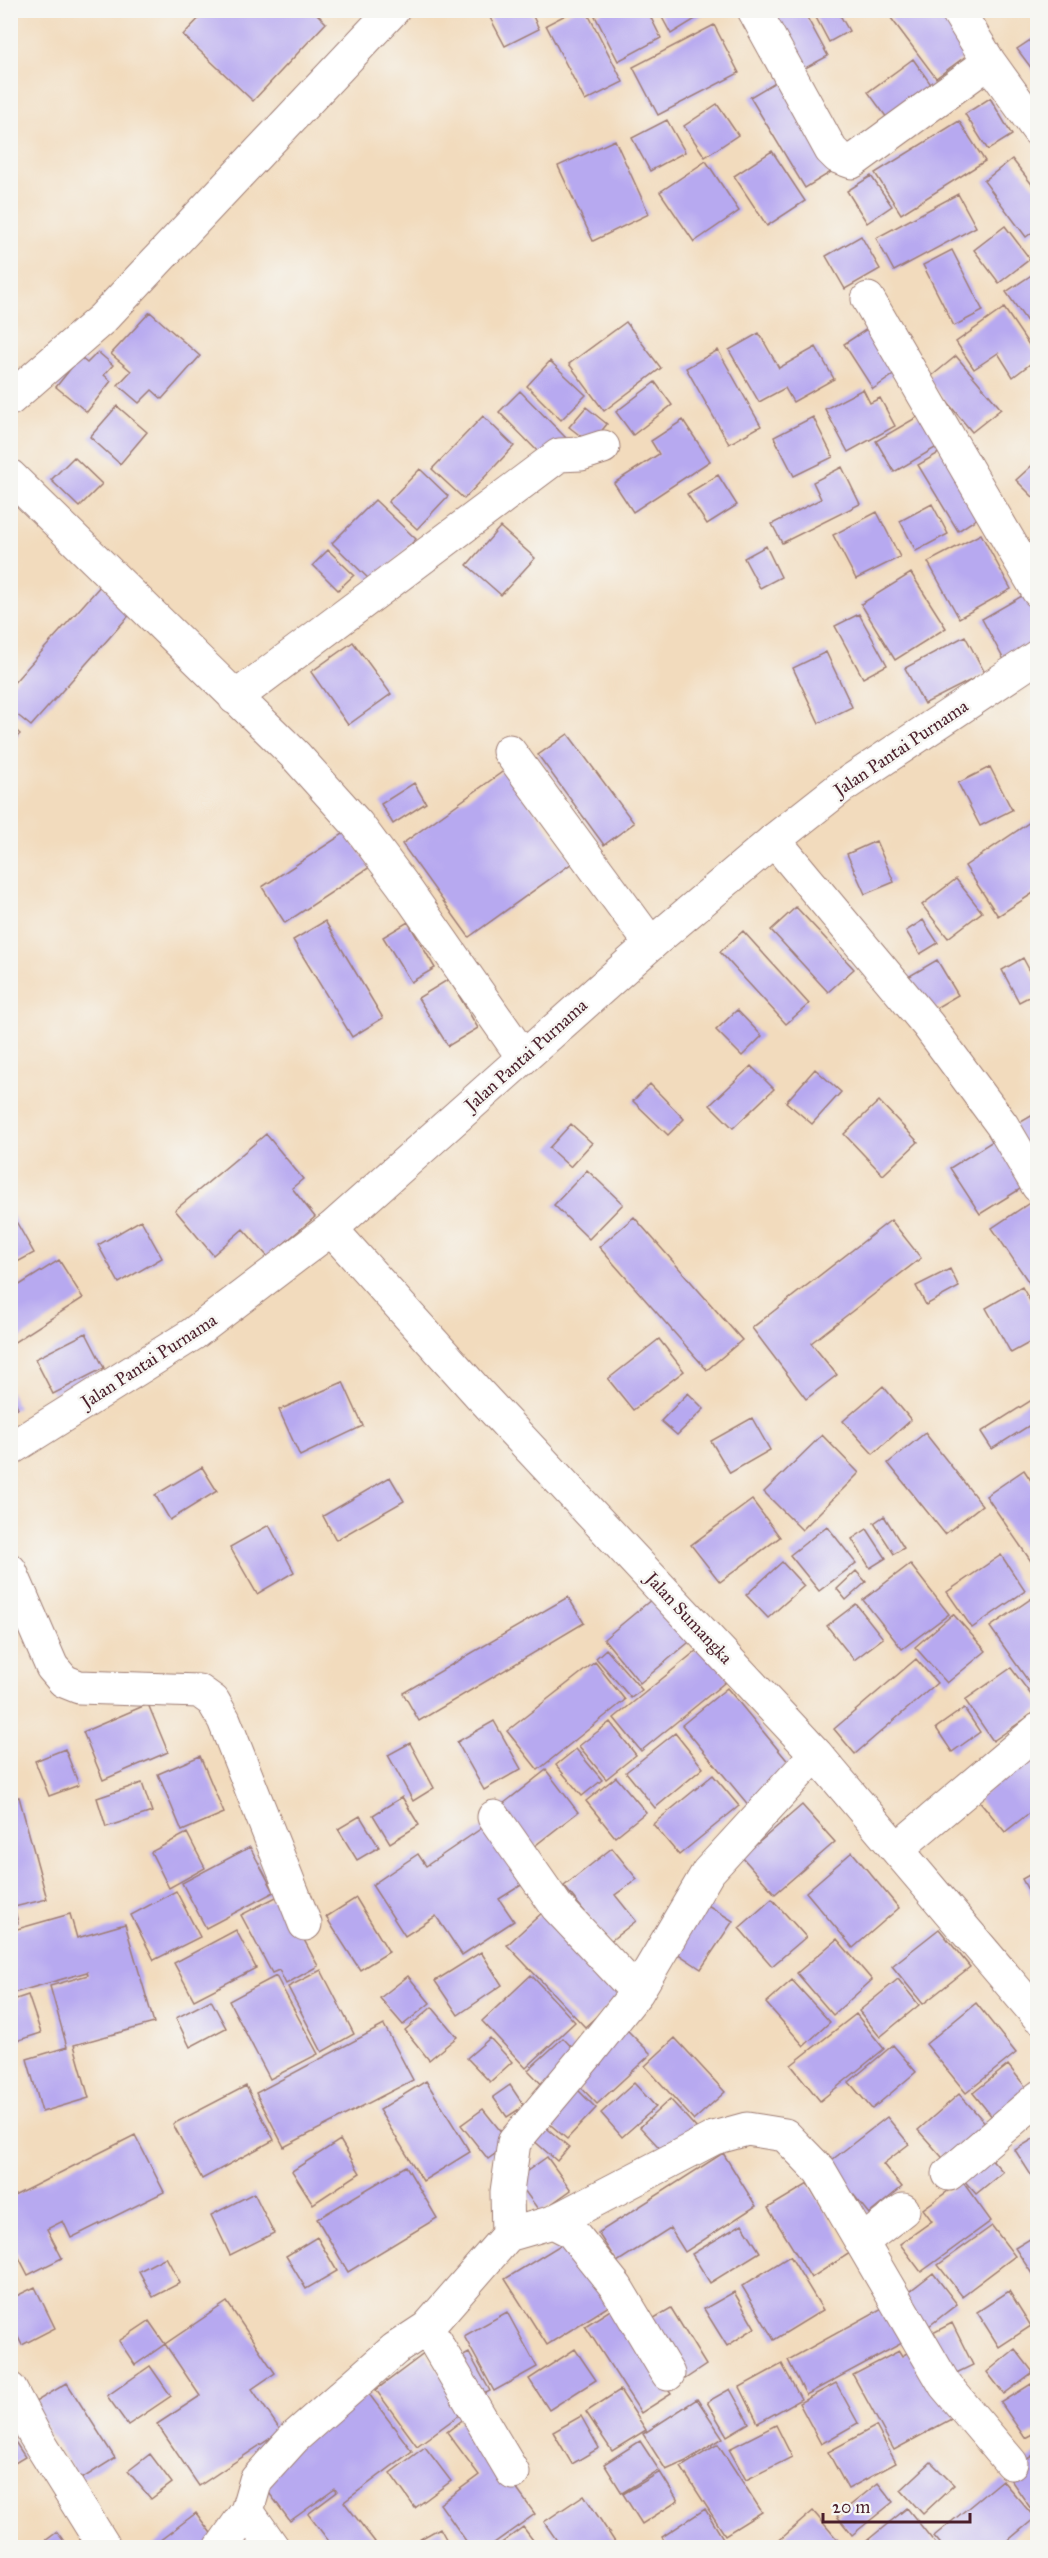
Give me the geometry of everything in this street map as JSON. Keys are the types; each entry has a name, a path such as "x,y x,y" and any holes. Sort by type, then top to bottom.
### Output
{"street":[{"path":"10,399 102,319 393,10"},
{"path":"753,10 831,150 838,157 852,162 989,62"},
{"path":"957,10 989,62 1038,130"},
{"path":"868,299 1038,591"},
{"path":"235,698 559,454 580,454 603,447"},
{"path":"10,476 295,755 357,824 402,884 523,1057"},
{"name":"Jalan Pantai Purnama","path":"10,1449 193,1334 332,1229 651,944 774,840 840,788 1038,656"},
{"path":"509,751 651,944"},
{"path":"774,840 928,1025 1002,1125 1038,1186"},
{"name":"Jalan Sumangka","path":"332,1229 480,1395 816,1754 1038,2016"},
{"path":"10,1570 52,1667 64,1681 79,1687 199,1690 213,1701 224,1720 305,1924"},
{"path":"897,1849 1038,1730"},
{"path":"508,2235 507,2192 513,2142 586,2056 636,1992 708,1872 816,1754"},
{"path":"494,1817 557,1908 636,1992"},
{"path":"950,2174 1038,2098"},
{"path":"220,2547 247,2511 256,2480 295,2437 395,2349 427,2328 508,2235 553,2222 714,2138 747,2129 785,2135 820,2171 945,2385 1011,2463"},
{"path":"862,2242 903,2210"},
{"path":"553,2222 571,2231 616,2287 668,2374"},
{"path":"427,2328 513,2473"},
{"path":"10,2389 34,2434 105,2547"},
{"path":"247,2511 273,2547"}],"building":[{"path":"207,10 313,10 326,23 253,101 183,35"},
{"path":"486,10 530,10 539,29 505,46"},
{"path":"575,10 586,10 623,82 585,101 546,25"},
{"path":"605,10 647,10 661,38 618,61 595,16"},
{"path":"658,10 710,10 671,34"},
{"path":"789,10 803,10 828,56 796,73 768,22"},
{"path":"812,10 837,10 849,31 829,42"},
{"path":"900,10 938,10 970,53 936,78 891,18"},
{"path":"714,25 739,73 658,115 633,67"},
{"path":"1038,35 1038,77 1017,49"},
{"path":"913,59 935,90 890,122 868,92"},
{"path":"782,78 836,169 805,188 750,97"},
{"path":"990,98 1012,135 988,150 965,114"},
{"path":"717,104 738,135 705,157 684,126"},
{"path":"667,120 685,152 650,171 632,138"},
{"path":"959,121 985,161 901,214 875,173"},
{"path":"615,140 649,214 593,241 558,166"},
{"path":"772,151 805,201 767,226 734,176"},
{"path":"1012,159 1038,192 1038,228 1026,237 984,181"},
{"path":"706,161 739,211 694,242 660,192"},
{"path":"871,176 892,206 867,223 847,191"},
{"path":"958,194 976,227 894,271 876,238"},
{"path":"1005,226 1030,259 999,283 974,250"},
{"path":"861,236 880,269 845,289 826,256"},
{"path":"952,250 983,311 954,326 923,265"},
{"path":"1036,272 1038,317 1028,323 1006,292"},
{"path":"1004,308 1038,358 1013,377 998,353 974,369 956,342"},
{"path":"150,312 200,356 162,399 152,390 139,403 118,385 131,371 111,354"},
{"path":"626,322 661,368 604,411 569,364"},
{"path":"873,325 902,369 873,389 844,344"},
{"path":"759,333 779,368 816,347 834,379 793,402 785,388 759,402 729,350"},
{"path":"718,350 761,426 729,444 686,368"},
{"path":"98,352 113,365 104,375 111,381 87,412 56,387 80,357 87,363"},
{"path":"956,356 1001,409 972,432 928,379"},
{"path":"550,361 586,395 561,420 527,386"},
{"path":"655,382 672,405 633,435 616,412"},
{"path":"863,389 870,403 880,398 895,426 848,452 825,409"},
{"path":"520,391 567,439 546,460 499,412"},
{"path":"117,406 147,432 120,464 90,437"},
{"path":"586,407 607,424 591,444 569,427"},
{"path":"924,413 942,444 894,472 876,441"},
{"path":"483,416 514,446 464,499 432,469"},
{"path":"813,417 833,457 794,476 774,437"},
{"path":"683,420 710,461 633,512 614,483 659,454 651,441"},
{"path":"949,447 987,512 958,531 918,465"},
{"path":"74,457 102,484 79,507 51,480"},
{"path":"1038,460 1038,502 1016,480"},
{"path":"842,467 860,504 782,543 772,524 821,499 813,482"},
{"path":"420,469 448,496 417,529 388,502"},
{"path":"718,475 737,505 707,524 687,494"},
{"path":"375,500 416,539 373,583 332,543"},
{"path":"932,504 948,534 916,551 900,521"},
{"path":"877,512 900,557 856,579 833,535"},
{"path":"500,527 535,558 501,595 467,565"},
{"path":"981,534 1011,589 959,618 928,562"},
{"path":"766,546 781,577 760,588 744,558"},
{"path":"328,550 354,575 338,590 313,565"},
{"path":"911,573 946,628 895,660 861,604"},
{"path":"102,584 133,611 31,726 10,709 10,687"},
{"path":"1029,592 1038,607 1038,641 1004,660 982,619"},
{"path":"859,614 887,665 863,678 835,626"},
{"path":"965,636 985,673 924,704 905,668"},
{"path":"353,642 391,694 348,725 311,672"},
{"path":"826,652 852,707 819,723 793,668"},
{"path":"10,725 20,734 10,743"},
{"path":"568,734 634,823 604,845 538,755"},
{"path":"990,767 1012,810 980,826 958,783"},
{"path":"505,770 572,863 469,937 402,844"},
{"path":"414,783 426,803 393,824 381,804"},
{"path":"1033,820 1038,826 1038,890 998,916 965,866"},
{"path":"346,832 370,867 285,923 262,887"},
{"path":"876,841 894,882 865,894 847,854"},
{"path":"956,879 982,912 948,938 922,905"},
{"path":"796,907 854,969 828,992 771,930"},
{"path":"923,920 938,943 920,954 906,931"},
{"path":"325,921 383,1018 352,1037 293,940"},
{"path":"408,922 435,968 411,982 383,937"},
{"path":"743,931 809,1004 786,1024 720,952"},
{"path":"1023,958 1038,986 1038,992 1019,1002 1002,970"},
{"path":"937,960 958,995 929,1012 908,977"},
{"path":"449,979 478,1028 448,1046 418,998"},
{"path":"737,1010 762,1036 742,1056 716,1030"},
{"path":"751,1066 774,1089 733,1128 710,1105"},
{"path":"815,1069 841,1092 812,1124 786,1102"},
{"path":"650,1084 684,1119 668,1135 633,1101"},
{"path":"879,1101 918,1142 883,1175 844,1134"},
{"path":"1038,1112 1038,1168 1014,1126"},
{"path":"571,1124 592,1143 570,1167 549,1148"},
{"path":"266,1134 303,1179 292,1188 315,1217 268,1257 243,1229 213,1255 175,1210"},
{"path":"996,1139 1025,1186 980,1214 950,1168"},
{"path":"587,1170 623,1204 589,1239 554,1205"},
{"path":"1034,1200 1038,1205 1038,1296 992,1228"},
{"path":"10,1211 34,1253 10,1266"},
{"path":"634,1217 742,1340 707,1370 599,1247"},
{"path":"141,1220 162,1258 119,1283 98,1245"},
{"path":"891,1220 921,1258 811,1343 837,1375 806,1399 752,1328"},
{"path":"59,1260 83,1298 10,1345 10,1291"},
{"path":"950,1269 959,1287 926,1305 916,1286"},
{"path":"1022,1287 1038,1315 1038,1338 1011,1353 986,1308"},
{"path":"86,1333 104,1368 53,1394 35,1359"},
{"path":"659,1339 684,1371 633,1410 608,1379"},
{"path":"343,1382 363,1426 300,1456 279,1410"},
{"path":"883,1386 911,1420 873,1454 843,1421"},
{"path":"10,1390 18,1408 10,1411"},
{"path":"688,1393 704,1409 677,1435 661,1421"},
{"path":"1038,1396 1038,1420 992,1449 981,1432"},
{"path":"752,1418 770,1450 730,1473 711,1441"},
{"path":"925,1433 982,1505 945,1534 888,1463"},
{"path":"822,1435 859,1473 802,1530 764,1492"},
{"path":"202,1467 217,1491 170,1520 155,1495"},
{"path":"1024,1470 1038,1491 1038,1565 1035,1567 986,1496"},
{"path":"390,1477 404,1501 336,1540 323,1516"},
{"path":"752,1500 780,1537 720,1582 691,1545"},
{"path":"884,1516 904,1548 894,1554 874,1523"},
{"path":"269,1525 294,1572 257,1594 230,1547"},
{"path":"827,1526 856,1563 819,1591 790,1555"},
{"path":"867,1529 886,1558 870,1568 852,1539"},
{"path":"1001,1555 1025,1591 972,1628 947,1592"},
{"path":"782,1562 804,1586 768,1618 746,1595"},
{"path":"910,1564 949,1614 902,1649 863,1600"},
{"path":"856,1571 866,1582 846,1600 837,1589"},
{"path":"658,1594 694,1638 640,1683 604,1639"},
{"path":"1038,1594 1038,1695 990,1627"},
{"path":"568,1597 584,1623 419,1721 403,1693"},
{"path":"856,1604 883,1638 854,1660 827,1626"},
{"path":"953,1614 986,1651 947,1683 915,1647"},
{"path":"702,1646 729,1679 641,1751 614,1718"},
{"path":"606,1649 642,1690 631,1698 596,1658"},
{"path":"916,1659 937,1683 855,1754 834,1729"},
{"path":"595,1662 625,1700 538,1770 507,1731"},
{"path":"1011,1668 1038,1704 1038,1710 993,1741 965,1700"},
{"path":"727,1688 795,1770 750,1807 682,1725"},
{"path":"148,1704 168,1752 103,1780 83,1732"},
{"path":"964,1708 980,1732 952,1752 936,1728"},
{"path":"494,1721 521,1769 484,1790 457,1742"},
{"path":"610,1722 636,1755 606,1779 579,1746"},
{"path":"675,1733 703,1768 655,1808 626,1772"},
{"path":"410,1743 434,1788 413,1801 388,1755"},
{"path":"65,1749 79,1785 49,1796 35,1761"},
{"path":"576,1749 602,1780 582,1796 556,1765"},
{"path":"1038,1751 1038,1806 1005,1832 978,1799"},
{"path":"200,1756 224,1813 182,1831 158,1774"},
{"path":"546,1770 578,1812 532,1848 499,1807"},
{"path":"713,1775 739,1806 679,1855 653,1824"},
{"path":"616,1777 646,1812 615,1837 586,1801"},
{"path":"142,1783 152,1812 106,1827 97,1798"},
{"path":"19,1797 47,1899 14,1907 18,1923 10,1925 10,1799"},
{"path":"402,1797 419,1825 390,1843 373,1815"},
{"path":"802,1805 835,1842 775,1894 742,1857"},
{"path":"360,1816 379,1847 357,1860 338,1829"},
{"path":"485,1826 523,1884 499,1899 514,1921 462,1955 436,1916 405,1936 372,1885 418,1854 426,1866"},
{"path":"187,1833 205,1868 169,1888 151,1852"},
{"path":"250,1847 274,1892 206,1928 182,1883"},
{"path":"612,1848 637,1879 615,1895 636,1921 609,1942 564,1886"},
{"path":"852,1852 899,1908 853,1948 806,1892"},
{"path":"1038,1870 1038,1908 1022,1879"},
{"path":"176,1891 200,1937 154,1960 131,1915"},
{"path":"280,1895 318,1966 286,1984 279,1970 272,1973 241,1915"},
{"path":"356,1898 389,1952 360,1970 326,1917"},
{"path":"772,1899 806,1937 772,1966 739,1928"},
{"path":"703,1902 733,1921 701,1969 671,1949"},
{"path":"545,1910 623,1992 585,2027 507,1945"},
{"path":"70,1914 77,1938 125,1924 154,2023 74,2045 89,2098 42,2112 27,2059 67,2047 50,1986 88,1975 87,1972 10,1994 10,1931"},
{"path":"939,1929 970,1967 923,2004 892,1966"},
{"path":"236,1930 256,1968 194,2000 174,1963"},
{"path":"837,1939 872,1980 833,2015 797,1973"},
{"path":"481,1952 502,1985 458,2015 435,1981"},
{"path":"321,1970 354,2034 322,2052 288,1987"},
{"path":"531,1975 575,2022 526,2068 482,2021"},
{"path":"276,1976 318,2054 270,2079 229,2001"},
{"path":"408,1976 430,2003 403,2025 380,1998"},
{"path":"898,1979 919,2005 880,2037 859,2011"},
{"path":"792,1980 830,2022 804,2046 766,2003"},
{"path":"28,1995 41,2033 10,2043 10,2001"},
{"path":"211,2000 226,2028 190,2047 176,2018"},
{"path":"976,2003 1016,2053 966,2093 926,2044"},
{"path":"432,2007 457,2037 429,2060 405,2030"},
{"path":"856,2014 884,2049 820,2101 791,2065"},
{"path":"384,2025 413,2080 284,2147 256,2093"},
{"path":"626,2029 651,2054 597,2104 573,2079"},
{"path":"490,2038 512,2062 490,2082 467,2058"},
{"path":"563,2038 582,2058 548,2091 528,2070"},
{"path":"675,2038 725,2092 694,2120 645,2066"},
{"path":"893,2045 916,2072 872,2109 849,2082"},
{"path":"1008,2065 1032,2095 997,2123 973,2093"},
{"path":"426,2081 470,2152 423,2181 379,2110"},
{"path":"634,2083 656,2107 622,2137 601,2113"},
{"path":"510,2085 524,2106 507,2117 493,2097"},
{"path":"246,2086 274,2140 202,2179 173,2124"},
{"path":"575,2087 596,2108 567,2139 545,2120"},
{"path":"959,2094 990,2128 949,2165 918,2130"},
{"path":"670,2099 699,2131 669,2158 640,2127"},
{"path":"483,2109 510,2143 488,2159 461,2125"},
{"path":"887,2117 909,2144 883,2164 902,2187 869,2214 828,2163"},
{"path":"543,2125 569,2147 557,2161 532,2139"},
{"path":"135,2135 164,2192 71,2238 63,2221 47,2229 62,2258 28,2275 13,2246 10,2247 10,2198"},
{"path":"1038,2136 1038,2186 1015,2150"},
{"path":"340,2140 360,2173 313,2204 292,2171"},
{"path":"723,2153 756,2206 685,2252 670,2228 617,2262 598,2233"},
{"path":"987,2154 1003,2172 976,2194 960,2176"},
{"path":"547,2157 571,2190 540,2212 516,2179"},
{"path":"406,2166 437,2218 348,2272 317,2219"},
{"path":"962,2181 991,2221 921,2272 900,2244 932,2221 923,2209"},
{"path":"808,2184 850,2253 811,2278 768,2208"},
{"path":"254,2193 274,2233 230,2255 211,2215"},
{"path":"742,2224 760,2252 710,2283 692,2254"},
{"path":"992,2226 1015,2256 962,2296 938,2265"},
{"path":"1038,2234 1038,2283 1015,2248"},
{"path":"317,2237 337,2271 306,2289 286,2256"},
{"path":"567,2241 609,2306 547,2345 505,2279"},
{"path":"790,2256 823,2310 774,2340 742,2286"},
{"path":"166,2257 180,2283 153,2297 139,2271"},
{"path":"933,2273 957,2304 924,2330 901,2298"},
{"path":"35,2287 55,2328 22,2345 10,2321 10,2299"},
{"path":"1009,2291 1031,2326 999,2347 977,2312"},
{"path":"734,2292 755,2328 727,2346 704,2309"},
{"path":"227,2302 275,2373 252,2389 281,2431 199,2486 157,2424 200,2396 165,2344"},
{"path":"615,2307 671,2394 641,2413 585,2326"},
{"path":"884,2307 904,2342 806,2395 788,2360"},
{"path":"671,2308 706,2365 685,2379 649,2321"},
{"path":"507,2312 537,2367 494,2391 464,2336"},
{"path":"149,2321 165,2344 135,2365 119,2341"},
{"path":"952,2323 973,2365 946,2378 925,2337"},
{"path":"919,2346 957,2416 894,2450 853,2375 899,2351 902,2356"},
{"path":"575,2349 596,2380 549,2410 529,2379"},
{"path":"1015,2349 1033,2372 1004,2394 987,2372"},
{"path":"425,2353 466,2410 417,2446 376,2390"},
{"path":"469,2353 490,2391 474,2399 454,2361"},
{"path":"782,2364 801,2399 758,2423 740,2387"},
{"path":"150,2366 171,2396 128,2425 107,2396"},
{"path":"67,2383 115,2458 80,2480 32,2404"},
{"path":"836,2383 858,2423 821,2444 799,2403"},
{"path":"1031,2384 1038,2394 1038,2431 1025,2438 1001,2403"},
{"path":"730,2389 749,2423 727,2436 707,2402"},
{"path":"620,2390 646,2430 612,2451 586,2412"},
{"path":"369,2394 412,2451 344,2502 375,2542 368,2548 334,2548 308,2514 337,2492 335,2489 290,2521 258,2478"},
{"path":"697,2399 723,2438 686,2461 666,2470 643,2434"},
{"path":"581,2416 599,2448 572,2464 553,2432"},
{"path":"465,2418 535,2514 487,2548 471,2548 440,2504 479,2475 447,2432"},
{"path":"776,2425 792,2457 746,2480 729,2449"},
{"path":"876,2426 896,2463 848,2489 828,2452"},
{"path":"10,2434 25,2457 10,2466"},
{"path":"640,2441 659,2470 622,2493 604,2464"},
{"path":"718,2444 762,2512 725,2535 681,2467"},
{"path":"425,2447 451,2481 415,2508 390,2473"},
{"path":"1038,2452 1038,2519 1006,2473"},
{"path":"150,2454 172,2483 151,2499 128,2471"},
{"path":"931,2462 954,2485 923,2514 901,2490"},
{"path":"660,2472 678,2501 642,2524 623,2494"},
{"path":"1002,2480 1035,2518 999,2548 944,2548 934,2536"},
{"path":"878,2483 893,2502 852,2535 837,2516"},
{"path":"584,2495 619,2548 562,2548 544,2522"},
{"path":"907,2508 939,2548 858,2548"},
{"path":"705,2509 729,2548 668,2548 662,2537"},
{"path":"813,2511 842,2545 840,2548 778,2548 775,2544"},
{"path":"196,2513 216,2540 207,2548 150,2548"},
{"path":"523,2527 539,2548 495,2548"},
{"path":"440,2528 451,2548 419,2548 415,2542"},
{"path":"57,2532 69,2548 36,2548"},
{"path":"10,2535 20,2548 10,2548"}]}
